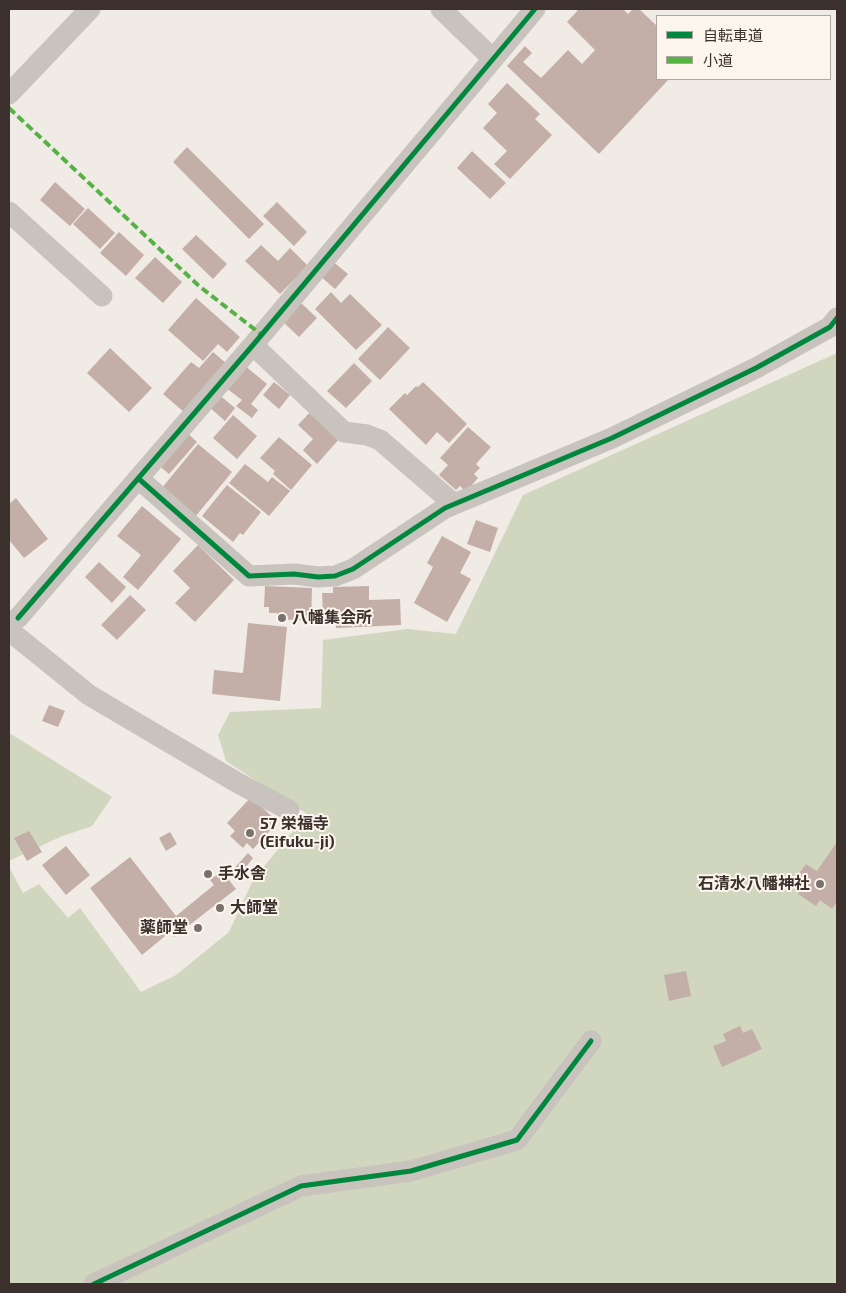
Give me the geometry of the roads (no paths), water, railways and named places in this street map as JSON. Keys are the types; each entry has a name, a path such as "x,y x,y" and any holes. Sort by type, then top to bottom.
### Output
{"street":[{"path":"9,94 90,9"},
{"path":"441,9 493,59"},
{"path":"289,810 238,784 89,694 12,622 139,480 535,9"},
{"path":"9,212 102,296"},
{"path":"139,480 249,576 294,574 318,577 335,576 353,569 445,508 612,438 756,368 830,327 837,318"},
{"path":"253,345 344,432 367,435 380,440 454,504"},
{"path":"94,1284 301,1186 411,1171 517,1140 591,1041"}],"place":[{"name":"八幡集会所","path":"282,618"},
{"name":"57 栄福寺 (Eifuku-ji)","path":"250,833"},
{"name":"手水舎","path":"208,874"},
{"name":"石清水八幡神社","path":"820,884"},
{"name":"大師堂","path":"220,908"},
{"name":"薬師堂","path":"198,928"}]}
